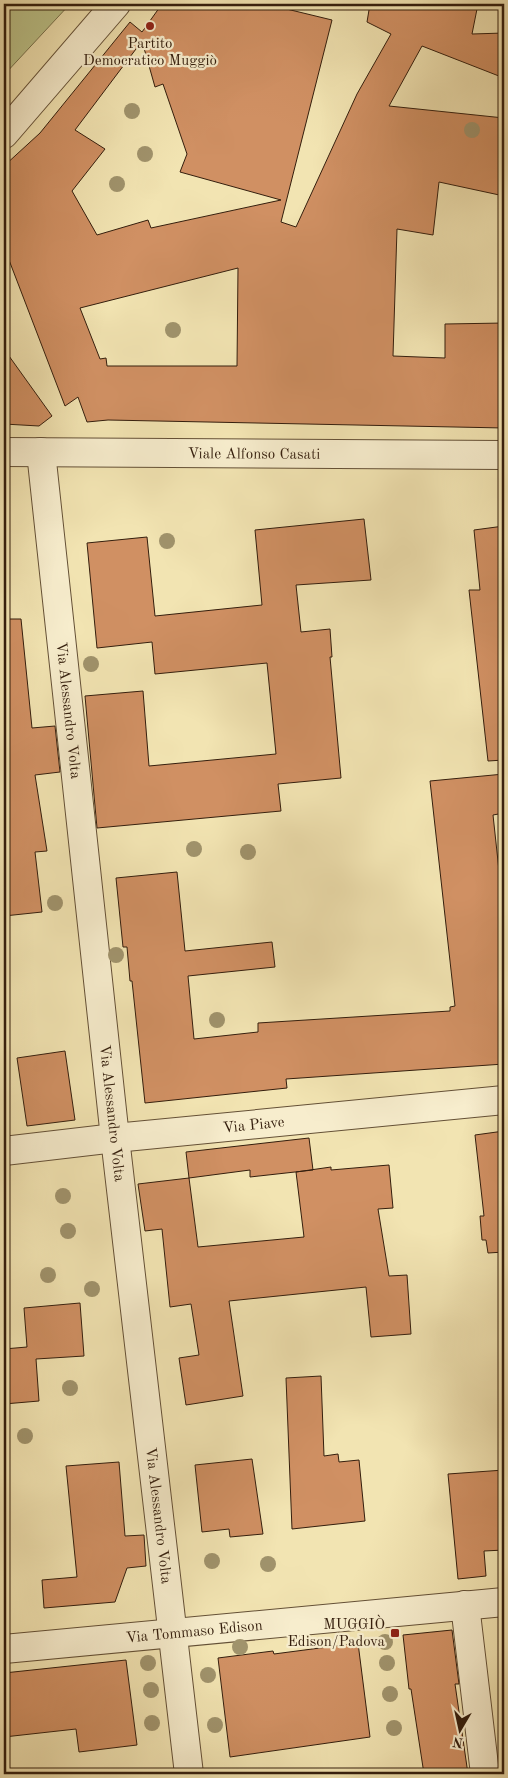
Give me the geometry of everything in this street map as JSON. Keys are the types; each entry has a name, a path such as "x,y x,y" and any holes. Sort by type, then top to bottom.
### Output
{"street":[{"path":"4,134 116,4"},
{"name":"Viale Alfonso Casati","path":"4,452 504,455"},
{"name":"Via Alessandro Volta","path":"41,452 115,1138 174,1632 189,1774"},
{"name":"Via Piave","path":"4,1152 115,1138 504,1100"},
{"name":"Via Tommaso Edison","path":"4,1649 504,1602"},
{"path":"465,1606 485,1774"}],"green space":[{"path":"4,4 70,4 4,75"}],"building":[{"path":"162,4 266,4 332,20 281,222 296,227 357,94 391,34 367,22 370,4 478,4 472,34 504,33 504,78 422,46 389,106 504,118 504,196 439,182 433,235 397,229 393,356 445,358 445,324 504,323 504,428 108,420 87,422 78,397 65,406 4,247 4,166 40,133 130,22 142,32","holes":["142,41 155,87 163,84 187,154 180,172 281,200 151,228 148,220 97,235 72,191 105,149 75,130","238,268 237,366 107,366 106,358 100,359 80,308"]},
{"path":"4,349 52,416 39,426 4,424"},
{"path":"364,519 371,580 296,585 301,632 330,629 332,657 330,657 341,778 278,784 281,811 97,828 85,696 143,691 149,766 276,754 267,663 155,674 152,642 97,648 87,543 147,537 155,616 262,605 255,530"},
{"path":"504,526 504,760 488,761 469,590 480,590 474,530"},
{"path":"4,619 21,619 32,728 55,726 60,772 35,775 47,851 35,852 42,912 4,916"},
{"path":"504,774 504,813 493,815 504,917 504,1064 286,1079 287,1088 145,1103 132,981 130,981 127,947 123,947 116,878 177,872 185,951 272,942 275,967 188,976 194,1039 258,1032 258,1023 450,1011 450,1007 455,1006 430,781"},
{"path":"65,1051 75,1120 27,1126 17,1058"},
{"path":"504,1131 504,1252 488,1253 486,1240 482,1240 480,1216 484,1216 475,1135"},
{"path":"309,1138 313,1170 250,1177 250,1170 189,1178 186,1152"},
{"path":"389,1165 393,1208 378,1209 389,1276 407,1275 411,1334 371,1337 366,1287 229,1301 243,1396 186,1405 179,1358 199,1355 191,1304 170,1307 162,1229 145,1231 138,1184 189,1178 198,1247 304,1237 296,1172 331,1167 331,1170"},
{"path":"80,1303 84,1356 36,1359 39,1401 4,1404 4,1349 27,1347 24,1308"},
{"path":"321,1376 324,1456 338,1454 339,1462 359,1460 365,1521 292,1529 286,1378"},
{"path":"252,1459 263,1534 230,1537 229,1529 202,1532 195,1465"},
{"path":"119,1462 125,1536 144,1535 146,1566 127,1568 115,1602 44,1608 42,1580 77,1577 66,1466"},
{"path":"504,1470 504,1550 484,1551 486,1576 458,1579 448,1474"},
{"path":"452,1630 459,1684 455,1684 468,1774 424,1774 411,1689 409,1689 403,1635"},
{"path":"358,1643 370,1737 230,1757 218,1658 273,1651 274,1654"},
{"path":"126,1660 137,1745 79,1752 76,1729 4,1737 4,1673"}],"place":[{"name":"Partito Democratico Muggiò","path":"150,26"},
{"name":"MUGGIÒ Edison/Padova","path":"395,1633"}]}
